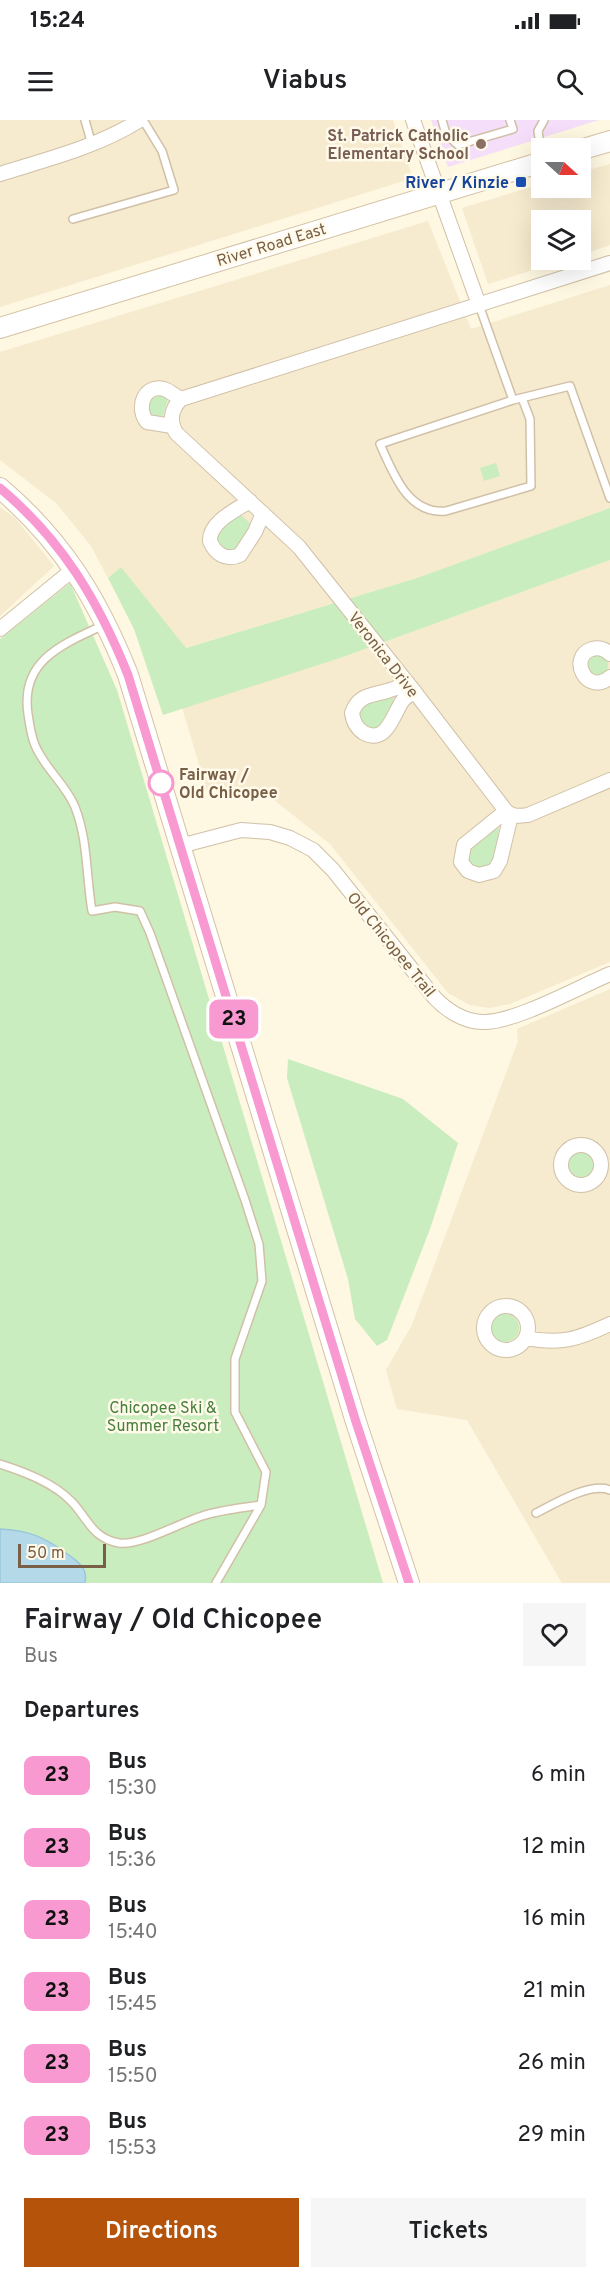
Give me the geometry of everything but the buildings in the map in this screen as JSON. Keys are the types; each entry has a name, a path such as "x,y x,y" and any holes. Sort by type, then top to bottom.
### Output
{"main road":[{"path":"591,147 610,141"},
{"name":"River Road East","path":"0,328 531,163"},
{"path":"0,488 26,510 75,568 106,624 128,675 356,1422 409,1583"}],"street":[{"path":"0,174 92,146 142,120"},
{"path":"413,120 479,305"},
{"path":"181,399 167,390 158,388 147,393 141,403 141,411 147,422 172,426 173,411 181,399 610,263"},
{"name":"Veronica Drive","path":"172,426 176,433 299,547 508,813 528,815 610,780"},
{"path":"250,501 212,529 210,541 217,552 228,557 240,555 263,513"},
{"path":"0,629 75,568"},
{"path":"609,681 591,681 583,674 580,663 590,650 601,648 610,654"},
{"name":"Old Chicopee Trail","path":"180,846 241,830 270,832 290,838 313,850 333,870 434,998 444,1008 460,1017 482,1022 505,1020 610,974"},
{"path":"526,1338 548,1341 570,1340 610,1324"}],"lane":[{"path":"85,120 92,146"},
{"path":"73,219 174,190 162,151 142,120"},
{"path":"442,120 446,134 458,145 513,129 510,120"},
{"path":"539,138 538,131 544,120"},
{"path":"479,305 513,400"},
{"path":"522,398 530,419 531,486 433,513 417,505 403,490 380,444 513,400 570,386 610,498"},
{"path":"106,624 60,645 30,677 25,699 30,729 38,753 74,804 84,836 92,911 115,907 140,911 150,933 259,1244 262,1281 235,1359 235,1412 266,1472 261,1505 216,1583"},
{"path":"0,1464 34,1475 72,1502 86,1523 104,1538 122,1544 156,1535 202,1515 261,1505"},
{"path":"536,1513 579,1493 602,1487 610,1490"}],"shaded area":[{"path":"0,120 393,120 413,178 0,307"},
{"name":"St. Patrick Catholic Elementary School","path":"431,120 599,120 541,138 531,138 531,141 448,167"},
{"path":"610,164 610,245 591,252 591,210 531,210 531,270 533,270 488,284 462,208 531,187 531,198 591,198 591,169"},
{"path":"428,221 471,329 610,285 610,508 417,578 185,648 121,567 108,578 91,546 57,504 0,460 0,352"},
{"path":"0,507 15,518 54,566 0,616"},
{"path":"610,560 610,962 510,1004 489,1008 470,1005 448,993 330,844 260,789 207,791 182,707 343,657"},
{"path":"610,989 610,1583 562,1583 467,1420 397,1409 386,1370 412,1325 518,1041 517,1029"}],"green space":[{"path":"160,395 168,399 162,419 152,416 147,409 149,400"},
{"path":"496,463 500,476 484,481 480,468"},
{"path":"610,508 610,560 343,657 163,715 134,629 108,578 121,567 186,648 417,578"},
{"path":"241,515 252,525 236,551 224,550 217,541 219,532 225,525"},
{"name":"Chicopee Ski & Summer Resort","path":"70,583 117,690 383,1583 0,1583 0,639"},
{"path":"598,655 605,658 608,665 605,672 598,675 591,672 588,665 591,658"},
{"path":"393,698 394,701 383,724 372,729 362,724 360,711 363,707 374,701"},
{"path":"495,827 499,829 495,857 490,866 480,868 474,866 468,859 470,847"},
{"path":"288,1059 403,1099 458,1143 430,1229 387,1340 377,1346 355,1319 348,1279 287,1078"},
{"path":"581,1151 591,1155 595,1165 591,1175 581,1179 571,1175 567,1165 571,1155"},
{"path":"505,1314 515,1318 519,1328 515,1338 505,1342 495,1338 491,1328 495,1318"}],"water":[{"path":"0,1529 27,1533 58,1547 81,1565 86,1577 85,1583 0,1583"}],"bus line":[{"name":"23","path":"0,488 26,510 75,568 113,637 128,675 356,1422 409,1583"}],"place":[{"name":"St. Patrick Catholic Elementary School","path":"481,144"},
{"name":"River / Kinzie","path":"521,182"},
{"name":"Fairway / Old Chicopee","path":"161,783"}]}
